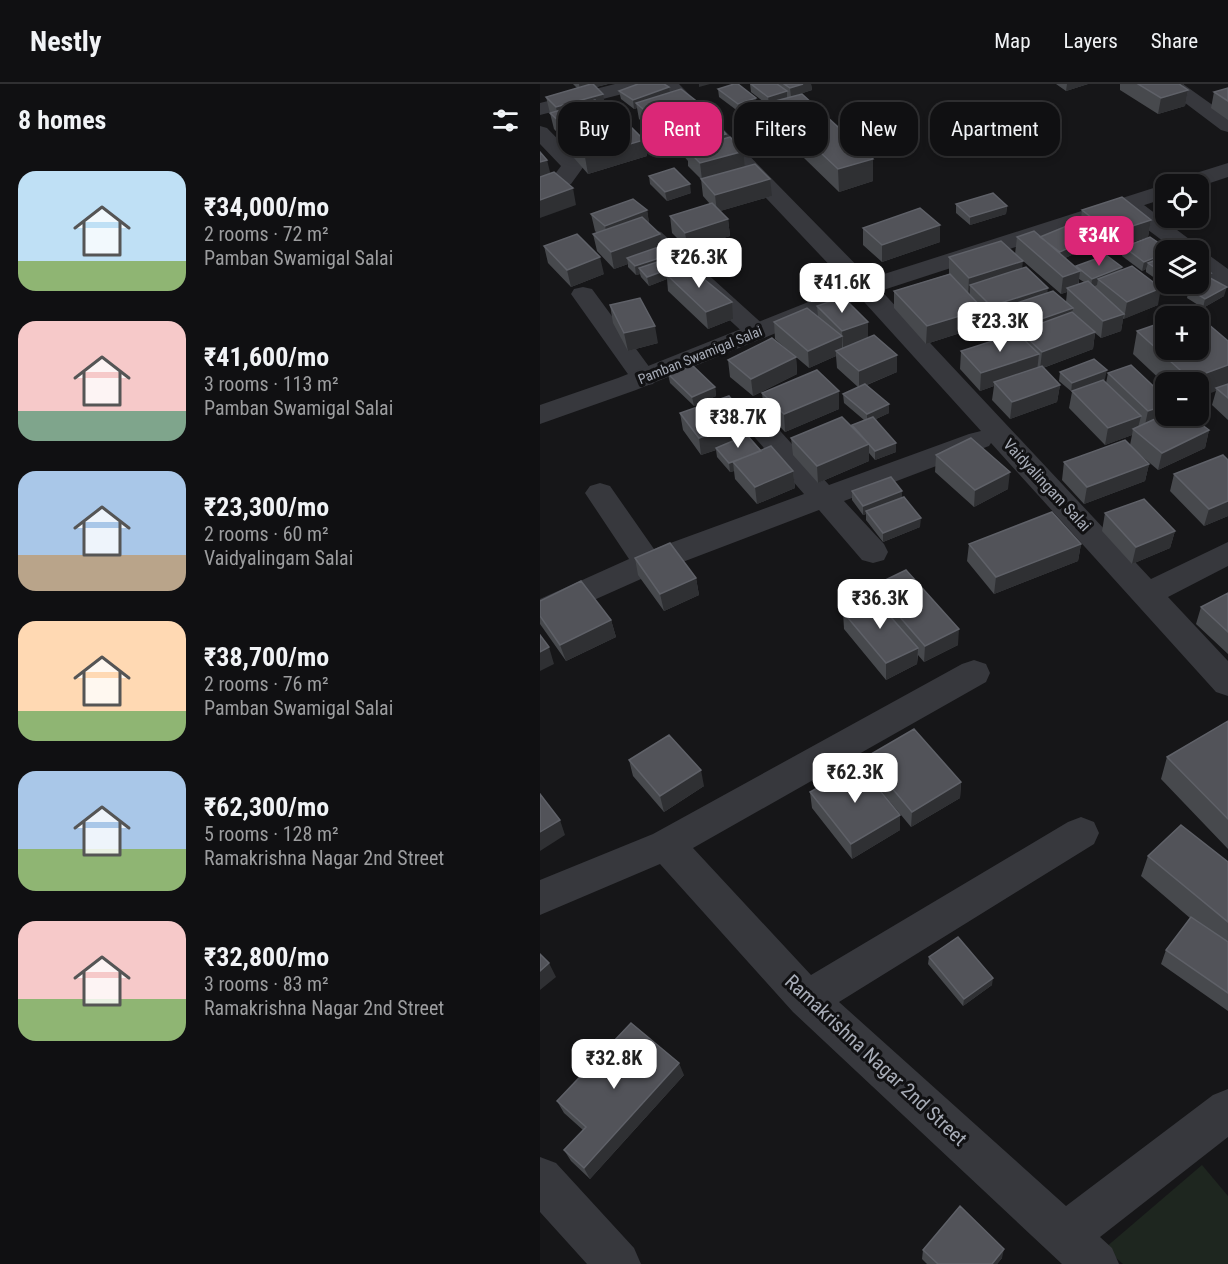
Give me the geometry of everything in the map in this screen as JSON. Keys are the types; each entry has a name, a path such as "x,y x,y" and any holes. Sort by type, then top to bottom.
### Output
{"street":[{"path":"540,109 639,84"},
{"name":"Vaidyalingam Salai","path":"668,84 865,288 1228,683"},
{"path":"1170,84 1228,126"},
{"path":"540,132 573,165 563,179 540,187"},
{"path":"1209,176 1228,170"},
{"name":"Pamban Swamigal Salai","path":"540,415 644,378 865,288 1005,253 1155,195"},
{"path":"1128,204 1175,240"},
{"path":"653,237 757,332"},
{"path":"1209,256 1228,254"},
{"path":"1209,266 1228,281"},
{"path":"583,294 644,378"},
{"path":"753,418 873,552"},
{"path":"540,612 648,563 998,433"},
{"path":"600,493 648,563"},
{"path":"1147,594 1228,553"},
{"path":"540,898 666,845 974,673"},
{"path":"807,999 1081,832"},
{"name":"Ramakrishna Nagar 2nd Street","path":"666,845 807,999 1066,1234 1096,1264"},
{"path":"1066,1234 1228,1110"},
{"path":"540,1179 618,1264"}],"shaded area":[{"path":"1202,1165 1228,1196 1228,1264 1123,1264 1105,1248"}],"building":[{"path":"591,84 603,94 574,102 558,102 556,107 546,97"},
{"path":"638,84 664,84 669,87 633,100 619,91"},
{"path":"738,84 756,98 735,102 718,89"},
{"path":"751,84 777,84 787,91 768,97"},
{"path":"784,84 803,84 790,88"},
{"path":"1138,84 1179,84 1188,90 1161,98"},
{"path":"1228,88 1228,101 1214,92"},
{"path":"681,89 695,100 642,102 642,108 636,103"},
{"path":"802,94 811,102 772,102"},
{"path":"558,111 558,120 550,113"},
{"path":"828,118 840,129 840,156 870,156 873,159 838,169 824,156 828,156"},
{"path":"630,126 642,138 642,141 630,144"},
{"path":"730,137 734,141 734,154 700,163 693,156 722,156 722,139"},
{"path":"540,152 547,160 540,162"},
{"path":"755,164 770,179 715,195 701,179"},
{"path":"674,168 690,184 665,192 649,176"},
{"path":"554,172 573,188 540,200 540,177"},
{"path":"993,193 1007,206 970,217 956,204"},
{"path":"1122,197 1151,220 1111,233 1082,210"},
{"path":"633,199 647,210 605,226 591,214"},
{"path":"712,203 728,219 685,233 670,216"},
{"path":"920,208 940,225 882,245 863,228"},
{"path":"642,217 660,234 611,252 593,234"},
{"path":"1069,225 1090,238 1060,252 1040,237"},
{"path":"1034,231 1080,271 1063,277 1017,237"},
{"path":"577,234 600,257 567,270 544,246"},
{"path":"1150,237 1155,240 1155,258 1144,262 1124,247"},
{"path":"1001,241 1023,261 969,278 949,257"},
{"path":"664,245 672,254 635,266 627,258"},
{"path":"1106,255 1122,267 1092,279 1076,266"},
{"path":"675,256 683,264 647,277 639,268"},
{"path":"1155,260 1155,268 1148,263"},
{"path":"688,266 732,302 706,312 666,274"},
{"path":"1132,266 1155,283 1155,290 1127,302 1098,279"},
{"path":"1026,267 1048,288 991,306 970,285"},
{"path":"950,274 983,309 927,326 894,291"},
{"path":"1209,279 1227,287 1205,299 1197,294 1209,294"},
{"path":"1088,281 1124,314 1103,321 1067,288"},
{"path":"1053,291 1073,308 1030,323 1011,305"},
{"path":"843,297 868,322 842,331 817,306"},
{"path":"640,298 655,326 624,333 610,305"},
{"path":"807,308 842,336 808,351 774,322"},
{"path":"1072,312 1095,332 1042,352 1020,331"},
{"path":"1155,325 1155,347 1137,331"},
{"path":"1209,325 1228,341 1228,365 1209,372 1182,372 1169,360 1209,360"},
{"path":"1017,333 1039,354 981,373 961,351"},
{"path":"874,335 897,355 859,371 836,351"},
{"path":"772,338 796,357 751,379 728,360"},
{"path":"1094,359 1107,370 1072,383 1060,372"},
{"path":"691,364 715,387 692,397 668,374"},
{"path":"1131,365 1155,388 1155,409 1148,411 1108,373"},
{"path":"1042,366 1060,385 1012,402 994,382"},
{"path":"817,370 839,391 784,414 762,393"},
{"path":"1103,380 1141,416 1108,428 1072,391"},
{"path":"865,384 889,404 867,414 843,394"},
{"path":"1228,384 1228,398 1216,388"},
{"path":"729,396 748,420 699,438 680,413"},
{"path":"842,417 869,444 817,466 791,438"},
{"path":"873,417 896,443 875,451 852,425"},
{"path":"1155,419 1155,426 1204,426 1209,430 1162,453 1133,429"},
{"path":"747,435 761,451 729,463 716,448"},
{"path":"971,438 1010,472 975,490 936,455"},
{"path":"1125,440 1149,464 1087,487 1064,462"},
{"path":"771,446 793,471 755,487 733,462"},
{"path":"1223,455 1228,460 1228,501 1209,509 1174,474"},
{"path":"891,477 902,491 863,506 852,491"},
{"path":"904,497 921,518 883,533 866,511"},
{"path":"1144,499 1175,531 1136,547 1105,513"},
{"path":"1052,512 1081,544 996,577 969,544"},
{"path":"670,543 696,578 660,594 635,558"},
{"path":"906,570 959,629 925,646 873,586"},
{"path":"581,581 611,620 560,645 540,616 540,601"},
{"path":"1228,593 1228,632 1201,607"},
{"path":"874,598 918,648 886,663 843,612"},
{"path":"540,635 549,647 540,652"},
{"path":"1228,721 1228,819 1167,757"},
{"path":"914,729 961,782 912,812 866,757"},
{"path":"669,735 701,770 660,796 629,760"},
{"path":"859,765 900,815 851,844 810,792"},
{"path":"540,794 560,820 540,832"},
{"path":"1181,825 1228,862 1228,922 1148,856"},
{"path":"1191,917 1228,942 1228,993 1166,950"},
{"path":"958,937 993,978 964,999 929,957"},
{"path":"540,954 549,963 540,971"},
{"path":"631,1023 679,1063 584,1168 564,1150 586,1127 557,1101"},
{"path":"960,1206 1004,1249 992,1264 938,1264 923,1250"}]}
